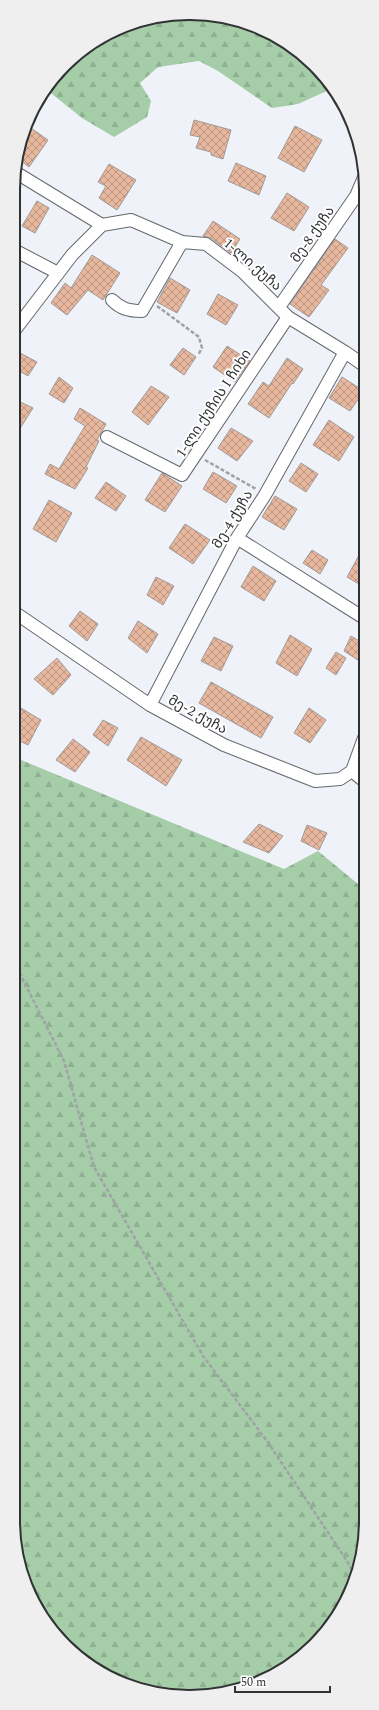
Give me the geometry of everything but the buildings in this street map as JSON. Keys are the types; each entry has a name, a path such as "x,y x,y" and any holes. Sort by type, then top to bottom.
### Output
{"street":[{"path":"20,176 102,225 72,255 20,323"},
{"name":"მე-8 ქუჩა","path":"279,307 356,196 359,188"},
{"name":"1-ლი ქუჩა","path":"102,225 131,220 182,242 206,244 243,272 288,317 359,362"},
{"path":"112,300 118,306 130,311 142,311 182,242"},
{"path":"20,253 58,273"},
{"name":"1-ლი ქუჩის I ჩიხი","path":"107,437 182,475 197,455 288,317"},
{"name":"მე-4 ქუჩა","path":"150,705 237,538 265,495 345,352"},
{"path":"237,538 359,615"},
{"name":"მე-2 ქუჩა","path":"20,616 150,705 224,746 315,781 340,780 352,771"},
{"path":"359,752 352,771 359,777"}],"path":[{"path":"148,300 199,337 202,348 198,355"},
{"path":"197,455 265,495"},
{"path":"20,974 64,1061 94,1167 203,1356 267,1441 347,1560 351,1570"}],"green space":[{"path":"167,21 212,21 244,29 264,37 293,55 317,78 327,91 298,104 272,108 218,71 199,61 158,67 140,83 151,101 147,117 114,137 82,118 50,93 62,78 86,55 115,37 135,29"},
{"path":"20,759 284,869 318,851 359,885 359,1532 356,1554 342,1595 324,1624 301,1648 284,1661 264,1673 223,1687 201,1690 178,1690 156,1687 115,1673 86,1655 62,1632 55,1624 37,1595 29,1575 21,1543"}]}
